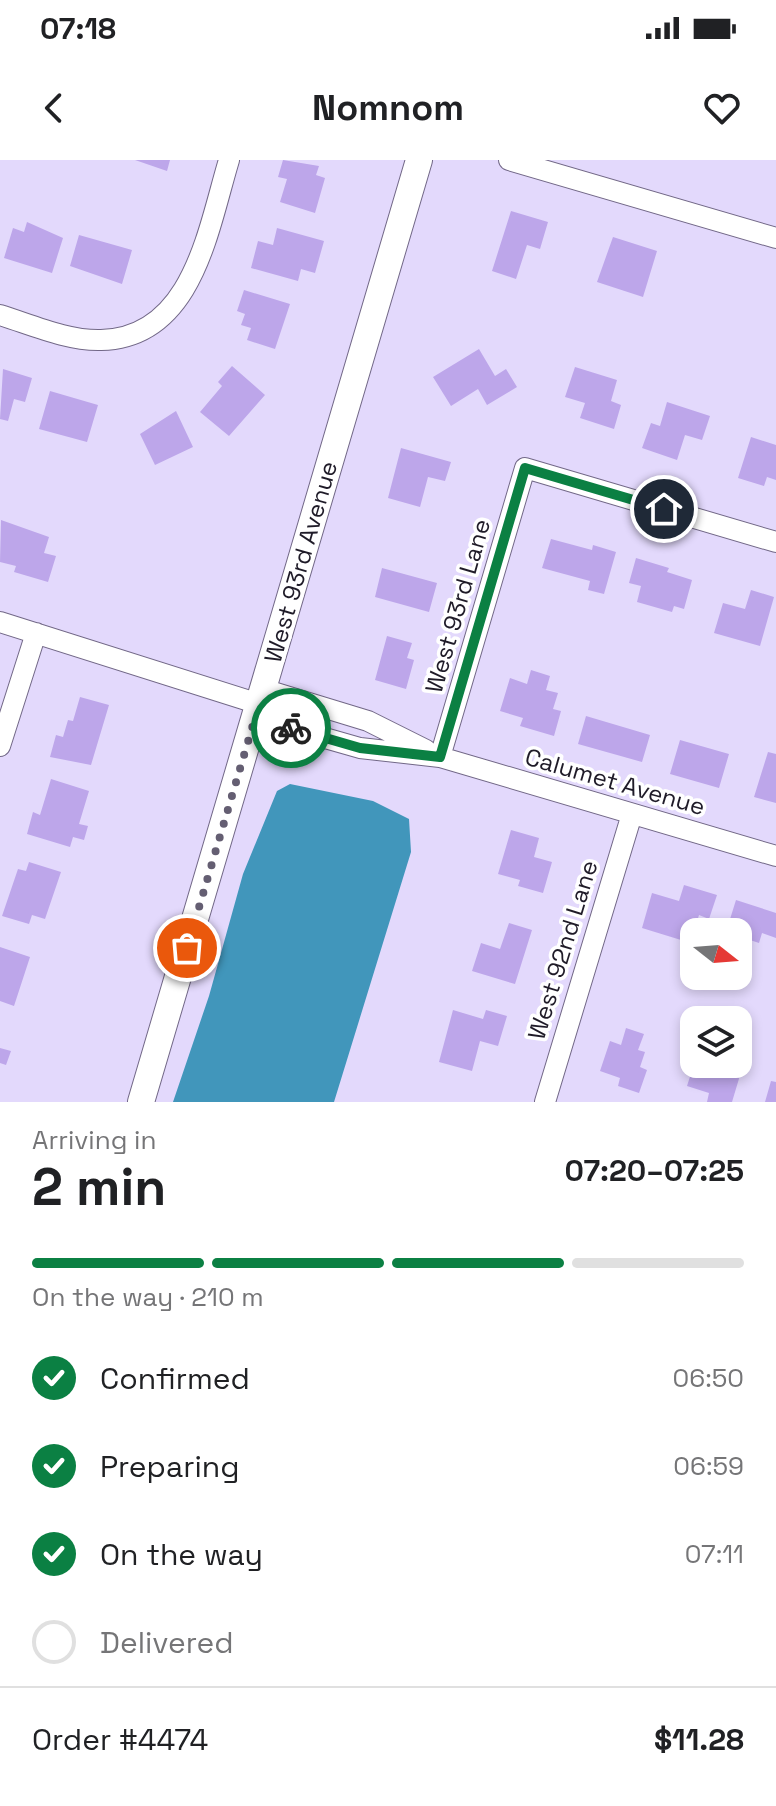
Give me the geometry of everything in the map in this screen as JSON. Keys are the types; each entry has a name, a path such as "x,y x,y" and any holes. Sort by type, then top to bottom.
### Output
{"street":[{"path":"0,315 63,334 100,340 139,331 172,308 185,289 196,266 229,160"},
{"name":"West 93rd Avenue","path":"141,1102 419,160"},
{"path":"509,160 776,238"},
{"name":"West 93rd Lane","path":"440,757 525,468 776,542"},
{"name":"Calumet Avenue","path":"0,622 259,704 360,748 440,757"},
{"path":"0,746 36,633"},
{"name":"Calumet Avenue","path":"259,704 368,721 440,757 776,856"},
{"name":"West 92nd Lane","path":"545,1102 632,814"}],"water":[{"path":"290,784 373,801 409,819 411,852 334,1102 173,1102 209,996 243,874 277,791"}],"building":[{"path":"135,160 170,160 167,171"},
{"path":"283,160 319,166 316,175 325,178 315,213 280,202 287,179 278,177"},
{"path":"511,211 548,222 540,249 527,245 516,279 492,271"},
{"path":"27,222 63,238 52,273 4,258 13,228 24,232"},
{"path":"277,228 324,241 315,273 301,269 298,281 251,268 258,241 273,245"},
{"path":"79,235 132,250 122,284 70,266"},
{"path":"613,237 657,251 643,297 597,282"},
{"path":"244,290 290,304 275,349 247,340 251,328 241,325 245,314 237,311"},
{"path":"479,349 495,376 506,369 517,387 487,405 478,389 451,406 433,377"},
{"path":"232,366 265,395 229,436 200,412 222,386 218,382"},
{"path":"575,367 617,380 611,401 621,405 614,429 580,418 585,403 565,397"},
{"path":"3,369 32,378 25,402 14,399 8,421 0,419"},
{"path":"50,391 98,405 87,442 39,429"},
{"path":"667,402 710,416 702,440 685,435 677,460 642,448 651,423 660,426"},
{"path":"176,411 193,447 155,465 140,434"},
{"path":"751,437 776,445 776,480 767,477 764,486 738,478"},
{"path":"401,448 451,462 445,481 428,477 420,507 388,498"},
{"path":"1,520 49,537 44,553 56,556 48,582 14,572 16,566 0,562"},
{"path":"551,539 592,550 593,545 616,552 604,594 588,590 590,581 542,568"},
{"path":"636,558 669,568 667,572 692,580 684,609 674,606 672,612 637,602 641,586 629,583"},
{"path":"382,568 437,583 429,612 375,597"},
{"path":"751,590 774,597 760,646 714,633 723,603 745,609"},
{"path":"387,636 412,643 407,658 414,660 406,689 375,680"},
{"path":"531,670 550,676 546,690 558,693 553,709 561,711 554,736 520,726 523,718 500,711 510,678 527,684"},
{"path":"80,697 109,705 91,765 50,757 56,735 63,737 68,720 73,721"},
{"path":"586,716 650,735 642,762 578,744"},
{"path":"680,740 729,754 719,788 670,774"},
{"path":"768,752 776,754 776,803 754,797"},
{"path":"51,779 89,791 79,824 88,826 84,840 73,837 70,847 27,834 33,812 40,815"},
{"path":"511,830 539,838 534,857 552,862 543,893 518,886 520,880 498,874"},
{"path":"29,862 61,872 45,919 32,915 29,924 2,916 18,869 26,871"},
{"path":"684,885 717,895 709,918 699,915 698,918 680,918 680,940 642,928 652,893 679,901"},
{"path":"736,900 776,913 776,938 762,933 759,943 752,941 752,918 730,918"},
{"path":"509,923 532,930 515,984 472,971 481,943 500,949"},
{"path":"0,947 30,957 14,1006 0,1001"},
{"path":"453,1010 483,1019 486,1010 507,1016 498,1046 480,1041 472,1071 439,1062"},
{"path":"626,1028 644,1034 638,1050 645,1052 640,1067 647,1070 639,1093 618,1086 620,1078 600,1071 610,1041 621,1045"},
{"path":"0,1048 11,1051 6,1065 0,1063"},
{"path":"690,1078 739,1078 732,1102 707,1102 709,1093 687,1086"},
{"path":"771,1081 776,1082 776,1102 765,1102"}],"way so far":[{"path":"187,948 255,718 291,728"}],"route":[{"path":"291,728 360,748 440,757 525,468 664,509"}]}
